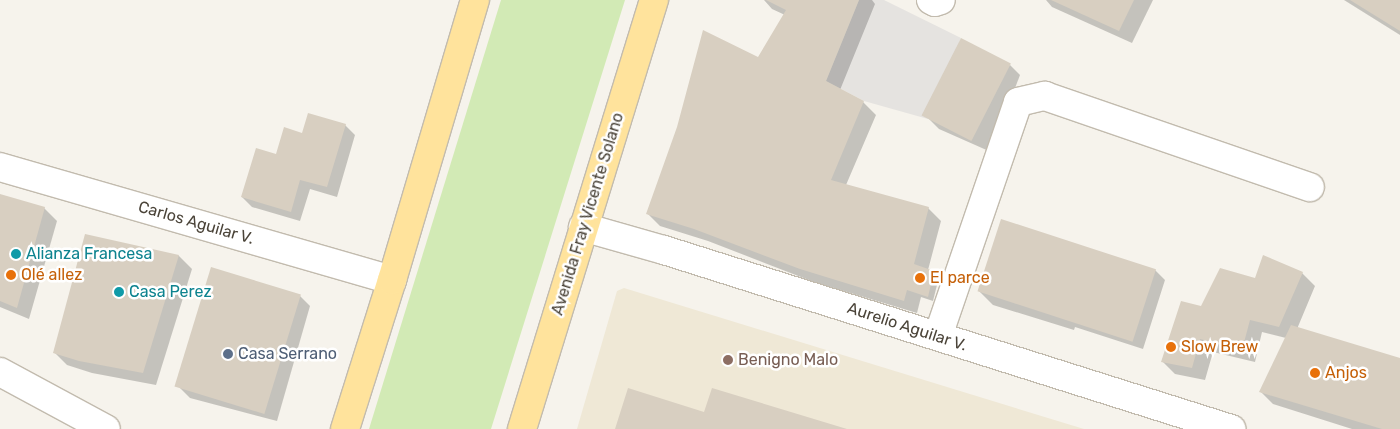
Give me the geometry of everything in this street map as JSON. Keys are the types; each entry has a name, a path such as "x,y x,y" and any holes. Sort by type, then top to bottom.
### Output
{"main road":[{"path":"345,429 392,280 475,0"},
{"name":"Avenida Fray Vicente Solano","path":"522,429 654,0"}],"street":[{"path":"931,0 936,2 941,0"},
{"path":"938,336 1018,102 1045,96 1310,187"},
{"name":"Carlos Aguilar V.","path":"0,167 392,280"},
{"name":"Aurelio Aguilar V.","path":"583,227 664,250 1231,429"},
{"path":"0,372 106,429"}],"shaded area":[{"path":"859,0 884,0 961,38 928,119 864,101 826,81"},
{"name":"Benigno Malo","path":"624,288 1084,429 577,429 617,291"}],"green space":[{"path":"501,0 625,0 491,429 369,429"}],"building":[{"path":"766,0 859,0 826,81 864,101 831,180 929,207 914,264 934,271 928,297 907,290 904,301 800,269 694,229 646,214 677,127 703,30 758,57 786,10"},
{"path":"1051,0 1134,0 1119,31"},
{"path":"1350,0 1400,0 1400,31"},
{"path":"961,38 1011,63 971,141 922,116"},
{"path":"308,113 346,124 327,187 300,180 291,212 241,197 256,148 276,154 284,127 302,133"},
{"name":"Alianza Francesa","path":"0,194 45,207 17,308 0,301"},
{"path":"1001,219 1156,269 1133,342 978,291"},
{"name":"Casa Perez","path":"85,234 179,255 143,373 79,361 53,353"},
{"path":"1263,255 1303,272 1279,327 1250,320 1242,350 1200,339 1192,368 1161,362 1181,301 1201,306 1220,268 1255,278"},
{"path":"211,267 301,294 264,414 174,387"},
{"path":"1291,325 1400,358 1400,429 1382,429 1259,392"},
{"name":"Benigno Malo","path":"628,388 704,412 712,388 847,429 615,429"}],"place":[{"name":"Alianza Francesa","path":"16,254"},
{"name":"Olé allez","path":"11,275"},
{"name":"El parce","path":"920,278"},
{"name":"Casa Perez","path":"119,292"},
{"name":"Slow Brew","path":"1171,347"},
{"name":"Casa Serrano","path":"228,354"},
{"name":"Benigno Malo","path":"728,360"},
{"name":"Anjos","path":"1315,373"}]}
